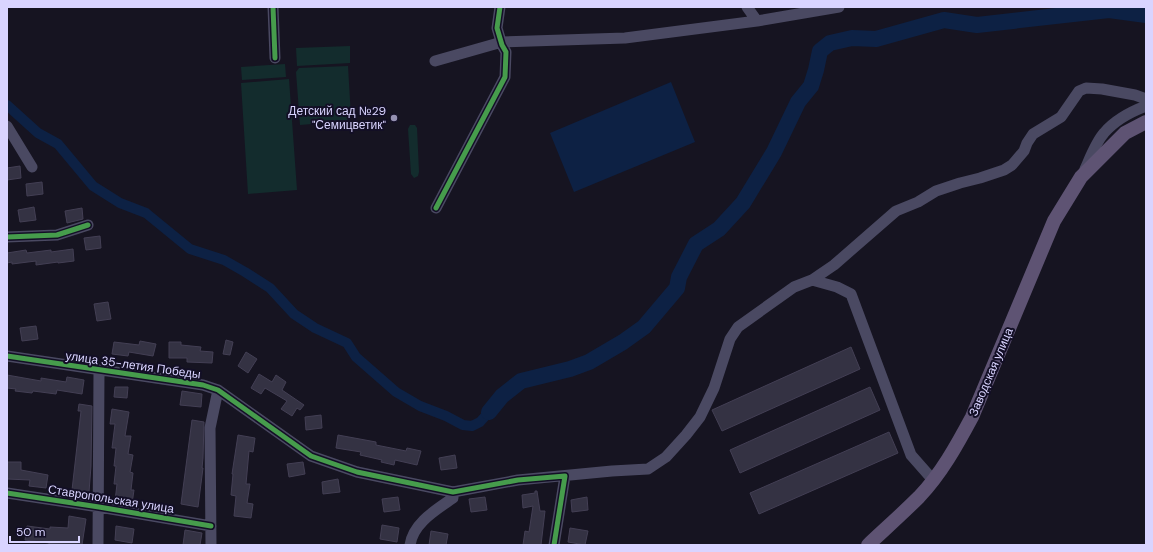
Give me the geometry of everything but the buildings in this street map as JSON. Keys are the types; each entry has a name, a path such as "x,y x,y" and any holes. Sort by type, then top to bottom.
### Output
{"main road":[{"name":"Заводская улица","path":"868,545 920,496 956,448 972,417 1054,221 1081,177 1125,133 1146,122"}],"street":[{"path":"272,7 275,58"},
{"path":"436,208 505,77 506,52 502,46 497,28 500,7"},
{"path":"747,7 757,22"},
{"path":"435,61 502,42 625,38 757,22 839,7"},
{"name":"улица 35-летия Победы","path":"7,356 203,385 218,390 311,456 357,472 453,492 518,480 648,469 666,457 686,436 700,417 714,388 730,339 738,327 794,287 812,280 834,266 896,211 918,202 936,191 1004,170 1012,165 1024,151 1033,134 1061,117 1079,90 1086,88 1102,89 1135,95 1146,99"},
{"path":"1081,177 1103,134 1131,112 1146,106"},
{"path":"7,126 32,167"},
{"path":"7,237 57,235 88,225"},
{"path":"812,280 837,287 850,294 911,455 933,480"},
{"path":"98,545 99,370"},
{"path":"211,545 210,428 218,390"},
{"path":"554,545 565,476"},
{"path":"410,545 411,537 426,517 453,498 453,492"},
{"name":"Ставропольская улица","path":"7,493 211,526"}],"green space":[{"path":"350,46 350,63 297,66 296,48"},
{"path":"285,64 286,77 242,80 241,67"},
{"path":"348,66 351,117 347,121 300,125 296,72 299,68"},
{"path":"289,79 297,190 248,194 241,83"},
{"path":"410,125 415,125 417,128 419,172 418,176 414,178 411,174 408,129"}],"water":[{"path":"671,82 695,142 574,192 550,133"}],"waterway":[{"path":"489,412 502,396 521,381 570,369 589,362 623,342 644,327 677,288 679,277 696,244 719,229 743,203 774,152 798,102 811,86 820,51 830,43 852,38 876,39 944,20 977,25 1109,10 1146,15"},
{"path":"7,105 38,133 58,144 93,186 120,203 146,213 190,249 224,260 270,288 294,314 315,328 347,343 356,357 396,392 420,406 446,416 463,425 472,426 480,422 489,412"}],"cycle path":[{"path":"273,7 275,58"},
{"path":"436,208 505,77 506,52 502,45 497,28 500,7"},
{"path":"7,237 57,235 88,225"},
{"path":"7,356 203,385 218,390 311,456 357,472 453,492 518,480 565,476 554,545"},
{"path":"7,493 211,526"}],"place":[{"name":"Детский сад №29 \"Семицветик\"","path":"394,118"}]}
